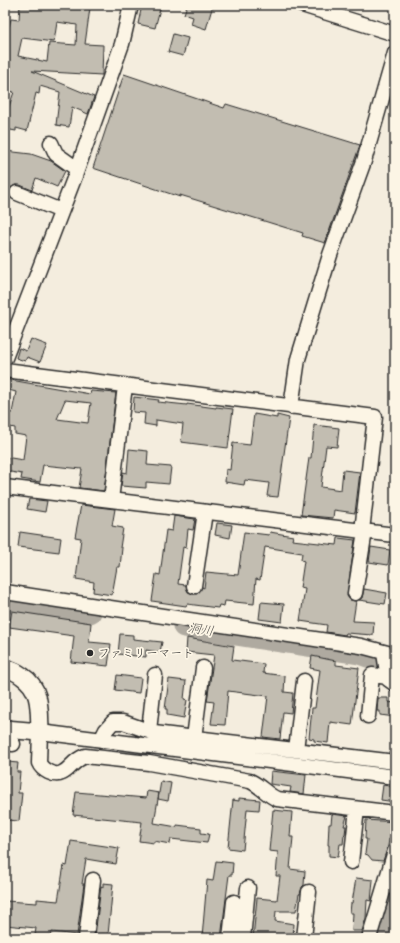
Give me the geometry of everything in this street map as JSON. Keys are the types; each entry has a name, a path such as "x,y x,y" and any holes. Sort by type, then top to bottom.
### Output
{"main road":[{"path":"5,668 12,670 25,678 36,690 40,732 5,729"}],"street":[{"path":"5,358 77,169 122,44 131,5"},
{"path":"302,5 395,34"},
{"path":"291,407 298,359 330,255 364,161 395,53"},
{"path":"51,143 56,154 77,169"},
{"path":"17,193 61,211"},
{"path":"5,370 375,417 364,531 355,593"},
{"path":"111,500 125,386"},
{"path":"5,487 395,535"},
{"path":"194,586 205,512"},
{"path":"5,592 361,646 388,654 389,678 372,675 368,716"},
{"path":"194,738 203,668"},
{"path":"148,731 155,675"},
{"path":"296,750 304,681"},
{"path":"101,740 106,730 113,722 123,722 148,731 194,738 395,762"},
{"path":"395,777 40,732 38,762 44,769 53,773 62,773 77,759 85,756 141,762 250,781 257,784 269,796 277,799 395,813"},
{"path":"351,862 357,809"},
{"path":"369,938 395,851"},
{"path":"86,938 93,880"},
{"path":"243,938 248,888"},
{"path":"304,938 309,892"},
{"path":"230,938 234,902"}],"building":[{"path":"20,5 66,5 90,8 85,44 103,45 102,75 32,71 94,97 88,114 72,107 69,127 56,125 60,92 40,86 39,94 36,93 27,131 16,128 16,131 5,129 7,112 14,92 5,90 5,25 9,26 11,19 19,20","holes":["57,22 77,25 76,45 49,43 47,62 18,56 22,38 54,42"]},
{"path":"142,5 161,5 155,28 138,24"},
{"path":"187,5 213,5 206,29 191,24 193,17 184,14"},
{"path":"173,34 188,38 183,56 168,52"},
{"path":"124,74 224,108 226,104 360,145 325,243 302,236 303,233 180,195 180,197 93,168"},
{"path":"5,151 31,154 51,161 65,171 57,187 36,178 32,190 20,185 15,185 9,189 10,198 5,208"},
{"path":"31,339 47,345 40,362 27,357 25,361 16,358 19,348 26,351"},
{"path":"5,379 90,394 91,391 116,393 104,491 79,488 82,469 43,465 40,482 21,479 22,474 5,471 5,457 23,460 26,436 15,434 15,428 5,426 5,412 12,413 16,392 5,389","holes":["65,400 91,403 88,423 57,419"]},
{"path":"134,397 159,400 158,402 233,409 228,448 181,442 183,424 156,420 156,426 144,424 145,413 133,412"},
{"path":"254,414 277,418 277,415 289,418 278,497 267,496 269,483 245,480 244,485 225,482 226,469 230,470 233,443 250,445"},
{"path":"314,425 339,428 337,447 326,446 321,487 341,490 343,470 360,472 355,513 334,510 333,518 301,515 309,458 311,458"},
{"path":"129,449 148,451 147,465 171,467 169,484 146,482 146,488 121,486 123,472 127,473"},
{"path":"29,499 47,501 45,512 27,509"},
{"path":"81,505 115,509 112,526 123,528 120,548 122,548 120,567 117,567 112,595 93,592 94,582 76,579 81,538 75,537"},
{"path":"174,516 195,519 193,530 188,529 186,548 183,547 178,584 186,585 188,592 193,594 197,594 202,587 204,588 206,572 238,575 244,532 269,535 270,532 293,536 292,540 337,545 338,538 355,540 347,596 350,600 356,601 353,621 374,622 373,635 346,633 345,635 326,632 327,625 300,621 305,589 300,588 304,561 301,560 302,553 265,547 260,580 256,579 254,604 225,601 224,606 219,605 218,608 187,604 186,606 152,601 156,574 160,575 166,530 172,531"},
{"path":"217,523 232,525 230,538 215,535"},
{"path":"20,532 61,538 59,552 18,547"},
{"path":"371,547 390,550 388,565 369,562"},
{"path":"364,589 387,593 385,604 359,600 362,598"},
{"path":"261,602 284,604 282,622 259,619"},
{"path":"12,611 91,623 89,642 111,644 108,666 71,662 74,636 9,627"},
{"path":"120,634 133,635 133,639 162,642 160,652 146,650 146,657 118,654"},
{"path":"187,638 234,646 232,660 264,664 263,673 285,676 284,692 293,693 291,713 283,712 280,739 263,737 268,696 228,691 225,725 211,724 214,702 207,701 214,655 186,652"},
{"path":"312,656 336,661 336,665 359,668 352,725 330,722 328,743 314,741 314,739 309,738 312,708 315,708 320,670 310,668"},
{"path":"117,675 141,678 139,693 115,690"},
{"path":"169,679 186,681 184,699 187,700 184,718 167,715 167,709 165,709"},
{"path":"378,698 388,698 388,702 395,703 395,717 380,715 380,711 377,711"},
{"path":"8,762 18,763 17,772 20,772 18,793 22,793 19,821 5,820 5,764 8,764"},
{"path":"271,771 306,775 304,794 290,792 291,787 270,784"},
{"path":"161,781 171,783 168,801 158,799"},
{"path":"383,785 395,787 395,802 381,800"},
{"path":"147,791 159,793 154,823 177,827 177,825 201,828 201,833 209,834 207,843 171,839 170,844 154,841 154,843 139,841 142,822 73,815 76,792 146,798"},
{"path":"239,798 260,800 259,810 247,809 243,850 228,848 233,800 239,801"},
{"path":"273,810 292,812 290,837 293,837 290,869 305,871 304,885 299,894 296,911 276,911 275,921 294,924 293,938 253,938 257,898 277,900 280,876 276,876 278,852 269,851"},
{"path":"332,814 347,816 344,826 346,826 343,844 340,844 338,857 329,856 329,824 331,824"},
{"path":"366,820 395,822 393,839 389,839 383,861 372,860 365,854 367,839 365,839"},
{"path":"71,841 119,848 116,864 86,859 77,935 52,932 51,937 35,935 36,928 5,925 5,901 37,903 37,899 58,901 64,865 67,866"},
{"path":"216,861 233,863 232,875 229,875 221,938 202,938 207,880 213,881"},
{"path":"356,878 373,880 371,901 367,900 366,918 362,931 352,931 353,913 350,913"},
{"path":"103,883 113,884 108,935 101,934 100,937 95,936 101,886 103,887"}],"waterway":[{"name":"洞川","path":"5,601 90,612"},
{"name":"洞川","path":"184,626 359,653 395,668"},
{"name":"洞川","path":"378,938 395,884"}],"place":[{"name":"ファミリーマート","path":"90,653"}]}
